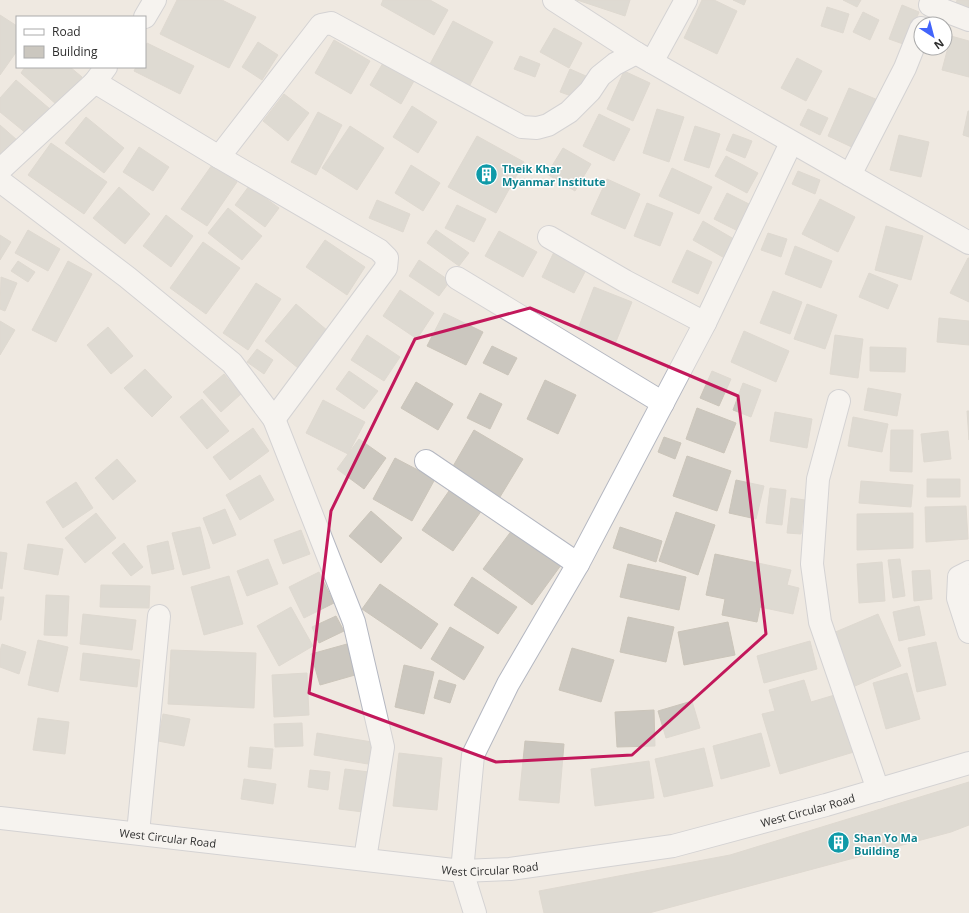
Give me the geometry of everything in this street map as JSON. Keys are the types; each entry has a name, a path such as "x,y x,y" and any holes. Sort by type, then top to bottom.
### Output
{"street":[{"path":"146,16 154,0"},
{"path":"554,0 644,58 969,243"},
{"path":"219,157 321,25 331,23 522,127 537,128 548,125 569,112 590,91 600,76 614,64 644,58 686,0"},
{"path":"928,10 969,20"},
{"path":"850,175 905,68 913,48"},
{"path":"0,170 101,74 219,157 379,250 387,258 386,268 274,419"},
{"path":"475,913 462,871 473,755 508,684 578,564 705,323 791,143"},
{"path":"0,181 127,277 232,363 274,419 354,622 383,747 365,859"},
{"path":"549,237 625,281 705,323"},
{"path":"457,278 663,403"},
{"path":"839,401 818,480 812,564 820,622 878,790"},
{"path":"426,461 578,564"},
{"path":"969,572 959,577 958,598 969,632"},
{"path":"138,833 159,616"},
{"name":"West Circular Road","path":"0,818 462,871 510,869 673,846 878,790 969,763"}],"highlighted area":[{"path":"530,308 738,396 766,634 632,755 496,762 309,693 331,511 415,339"}],"building":[{"path":"177,0 222,0 256,17 229,68 160,34"},
{"path":"383,0 430,0 448,10 434,35 381,5"},
{"path":"577,0 630,0 625,16"},
{"path":"702,0 714,0 737,11 717,54 684,38"},
{"path":"733,0 746,0 744,5"},
{"path":"843,0 861,0 857,7"},
{"path":"957,0 969,0 969,12 955,8"},
{"path":"902,5 919,12 917,16 913,16 913,27 906,45 889,39"},
{"path":"827,7 849,14 843,33 821,26"},
{"path":"863,12 879,20 870,40 853,32"},
{"path":"0,15 16,25 16,52 0,75"},
{"path":"453,21 493,42 470,85 430,64"},
{"path":"554,28 582,43 569,68 540,52"},
{"path":"953,37 969,41 969,77 942,70 946,56 953,56"},
{"path":"334,40 370,61 351,94 315,73"},
{"path":"258,42 278,55 262,80 242,67"},
{"path":"147,43 194,66 180,94 134,71 136,68 146,68"},
{"path":"520,56 540,64 535,77 514,69"},
{"path":"797,58 822,71 806,101 781,88"},
{"path":"383,63 414,81 401,104 370,85"},
{"path":"24,68 71,68 82,77 57,105 21,73"},
{"path":"570,69 586,76 577,98 560,92"},
{"path":"624,71 650,83 633,121 607,109"},
{"path":"16,80 50,109 27,134 0,112 0,98"},
{"path":"849,88 878,100 856,149 828,136"},
{"path":"284,94 309,113 288,141 263,121"},
{"path":"412,106 437,122 418,153 393,137"},
{"path":"657,109 684,117 669,162 643,153"},
{"path":"808,109 828,118 820,135 800,125"},
{"path":"969,111 969,137 963,135"},
{"path":"318,112 342,125 316,175 291,162"},
{"path":"599,114 630,129 614,161 583,146"},
{"path":"86,117 124,148 104,173 65,143"},
{"path":"0,125 17,140 0,160"},
{"path":"350,126 384,148 357,190 322,168"},
{"path":"695,126 720,134 709,168 684,160"},
{"path":"733,134 752,141 745,158 726,150"},
{"path":"899,135 929,142 921,177 890,170"},
{"name":"Theik Khar Myanmar Institute","path":"477,136 524,162 496,213 448,187"},
{"path":"51,143 107,182 84,214 28,175"},
{"path":"139,147 169,167 153,191 123,172"},
{"path":"563,148 591,164 575,191 547,174"},
{"path":"726,156 758,173 747,193 715,176"},
{"path":"212,165 237,182 207,226 181,209"},
{"path":"411,165 440,183 423,211 395,193"},
{"path":"672,168 712,187 699,214 659,196"},
{"path":"798,171 820,180 815,194 792,184"},
{"path":"607,179 640,194 625,229 591,214"},
{"path":"249,186 279,208 265,227 235,205"},
{"path":"119,187 150,214 125,244 93,218"},
{"path":"727,193 749,204 736,230 714,219"},
{"path":"820,199 855,217 838,252 802,234"},
{"path":"377,200 410,214 403,232 369,218"},
{"path":"647,203 673,213 660,246 634,236"},
{"path":"457,205 486,219 474,242 445,228"},
{"path":"228,208 262,236 242,260 208,233"},
{"path":"166,215 193,236 171,267 143,246"},
{"path":"703,221 739,242 728,260 693,240"},
{"path":"886,226 923,236 911,280 875,270"},
{"path":"28,230 60,249 48,271 15,253"},
{"path":"436,230 469,253 459,266 427,243"},
{"path":"499,231 537,252 523,277 485,256"},
{"path":"768,233 787,239 781,257 761,250"},
{"path":"0,235 11,242 0,260"},
{"path":"325,240 365,267 347,295 306,267"},
{"path":"203,242 240,268 206,314 170,288"},
{"path":"795,246 832,261 821,288 785,274"},
{"path":"687,250 712,262 698,294 672,282"},
{"path":"554,252 587,268 574,293 542,277"},
{"path":"969,258 969,302 950,293"},
{"path":"419,260 450,281 439,296 409,276"},
{"path":"18,261 35,272 28,282 11,271"},
{"path":"68,261 92,274 56,342 32,330"},
{"path":"869,273 898,285 888,309 859,297"},
{"path":"1,277 17,283 5,311 0,309"},
{"path":"256,283 281,299 248,350 223,333"},
{"path":"594,287 632,302 615,344 578,329"},
{"path":"400,290 434,313 417,339 383,316"},
{"path":"773,291 802,302 790,334 760,323"},
{"path":"296,304 328,331 298,368 265,341"},
{"path":"807,304 837,315 825,349 794,339"},
{"path":"444,313 483,332 466,365 427,346"},
{"path":"939,318 969,321 969,345 937,342"},
{"path":"0,321 15,330 0,355"},
{"path":"108,327 133,356 111,374 87,345"},
{"path":"744,331 789,351 776,382 731,362"},
{"path":"367,335 400,357 384,381 351,360"},
{"path":"835,335 863,339 858,378 830,374"},
{"path":"492,346 517,358 508,375 483,363"},
{"path":"870,347 906,348 905,372 870,371"},
{"path":"257,349 273,360 264,374 247,362"},
{"path":"145,369 172,397 152,417 124,388"},
{"path":"349,371 378,391 364,409 336,389"},
{"path":"712,371 731,379 719,406 700,398"},
{"path":"224,374 241,394 221,412 203,392"},
{"path":"545,380 576,395 558,434 527,419"},
{"path":"416,382 453,404 438,430 401,408"},
{"path":"743,383 761,390 751,417 733,410"},
{"path":"868,388 901,394 897,416 864,410"},
{"path":"480,393 502,404 490,429 467,418"},
{"path":"202,399 229,431 207,449 180,417"},
{"path":"323,400 365,422 348,454 306,433"},
{"path":"697,408 736,423 724,453 686,439"},
{"path":"967,411 969,411 969,440"},
{"path":"775,412 812,419 807,448 770,441"},
{"path":"853,417 888,424 882,452 848,446"},
{"path":"253,428 269,451 230,480 213,457"},
{"path":"474,430 523,459 500,497 452,468"},
{"path":"891,430 913,430 912,472 890,471"},
{"path":"948,431 951,459 924,462 921,434"},
{"path":"664,437 681,443 675,459 658,452"},
{"path":"359,439 386,458 364,489 337,469"},
{"path":"687,456 731,471 717,511 673,496"},
{"path":"395,458 435,479 412,521 373,499"},
{"path":"117,459 136,481 113,500 95,478"},
{"path":"260,475 274,500 240,520 226,495"},
{"path":"927,479 960,479 960,497 927,497"},
{"path":"736,480 764,486 756,519 729,513"},
{"path":"861,481 913,485 911,507 859,503"},
{"path":"76,482 93,508 63,528 46,502"},
{"path":"451,488 482,510 453,551 422,530"},
{"path":"770,488 786,490 782,525 766,523"},
{"path":"791,498 805,500 801,534 787,533"},
{"path":"966,506 968,539 926,542 925,507"},
{"path":"225,509 236,535 213,544 203,518"},
{"path":"371,511 402,538 381,563 349,536"},
{"path":"676,512 715,525 698,575 659,561"},
{"path":"96,513 116,538 85,563 65,538"},
{"path":"913,513 913,548 857,550 857,514"},
{"path":"515,526 564,561 532,605 483,569"},
{"path":"200,527 210,568 183,575 172,533"},
{"path":"620,527 662,541 656,562 613,548"},
{"path":"301,530 310,554 283,564 274,540"},
{"path":"168,541 174,569 152,574 147,546"},
{"path":"124,543 143,567 131,576 112,553"},
{"path":"28,544 63,549 58,575 24,569"},
{"path":"0,552 7,553 2,589 0,588"},
{"path":"715,554 791,570 787,585 799,588 793,614 760,607 757,622 722,615 725,599 706,595"},
{"path":"268,559 278,584 247,596 237,571"},
{"path":"900,559 905,596 893,598 888,560"},
{"path":"882,562 885,601 859,603 857,564"},
{"path":"628,564 686,577 679,610 620,597"},
{"path":"930,570 932,599 914,601 912,571"},
{"path":"319,572 334,603 304,618 289,587"},
{"path":"229,576 243,624 204,635 191,587"},
{"path":"472,577 517,607 498,634 454,605"},
{"path":"380,584 438,624 421,649 362,609"},
{"path":"101,585 150,586 149,608 100,607"},
{"path":"46,595 69,596 67,636 44,635"},
{"path":"0,597 4,597 1,620 0,620"},
{"path":"919,606 925,635 899,641 893,612"},
{"path":"291,607 313,646 279,666 257,626"},
{"path":"83,614 136,620 132,650 80,644"},
{"path":"878,614 901,666 855,686 833,633"},
{"path":"336,616 344,631 319,643 312,627"},
{"path":"628,617 674,627 666,662 620,652"},
{"path":"728,622 735,655 684,665 678,632"},
{"path":"450,627 484,647 464,680 431,659"},
{"path":"38,640 68,647 58,692 28,685"},
{"path":"810,641 817,669 764,683 757,656"},
{"path":"936,642 946,685 917,692 908,648"},
{"path":"2,644 26,652 19,674 0,667 0,651"},
{"path":"347,644 355,675 320,685 311,654"},
{"path":"572,648 614,660 601,702 559,690"},
{"path":"171,650 256,653 254,708 168,704"},
{"path":"83,653 140,660 137,687 80,680"},
{"path":"404,665 434,672 424,714 395,707"},
{"path":"307,673 309,715 274,717 272,675"},
{"path":"907,673 920,719 886,729 873,683"},
{"path":"439,680 456,685 450,703 434,698"},
{"path":"804,680 811,702 838,694 854,752 780,774 762,714 775,711 769,690"},
{"path":"692,701 700,728 666,738 658,711"},
{"path":"654,710 655,746 617,747 615,712"},
{"path":"163,714 190,719 184,746 158,741"},
{"path":"38,718 69,722 65,754 33,750"},
{"path":"302,723 303,746 275,747 274,724"},
{"path":"317,733 372,742 368,764 314,755"},
{"path":"761,733 770,766 721,779 713,746"},
{"path":"525,741 564,744 559,803 519,800"},
{"path":"250,747 273,749 271,769 248,767"},
{"path":"704,748 713,786 664,797 655,759"},
{"path":"399,753 442,758 437,810 393,806"},
{"path":"649,761 654,798 595,806 591,769"},
{"path":"345,769 369,772 363,812 339,809"},
{"path":"310,770 330,772 328,790 308,787"},
{"path":"244,779 276,784 273,804 241,799"},
{"name":"Shan Yo Ma Building","path":"969,782 969,825 951,832 649,913 544,913 539,891 730,855"}],"place":[{"name":"Theik Khar Myanmar Institute","path":"486,174"},
{"name":"Shan Yo Ma Building","path":"838,843"}]}
